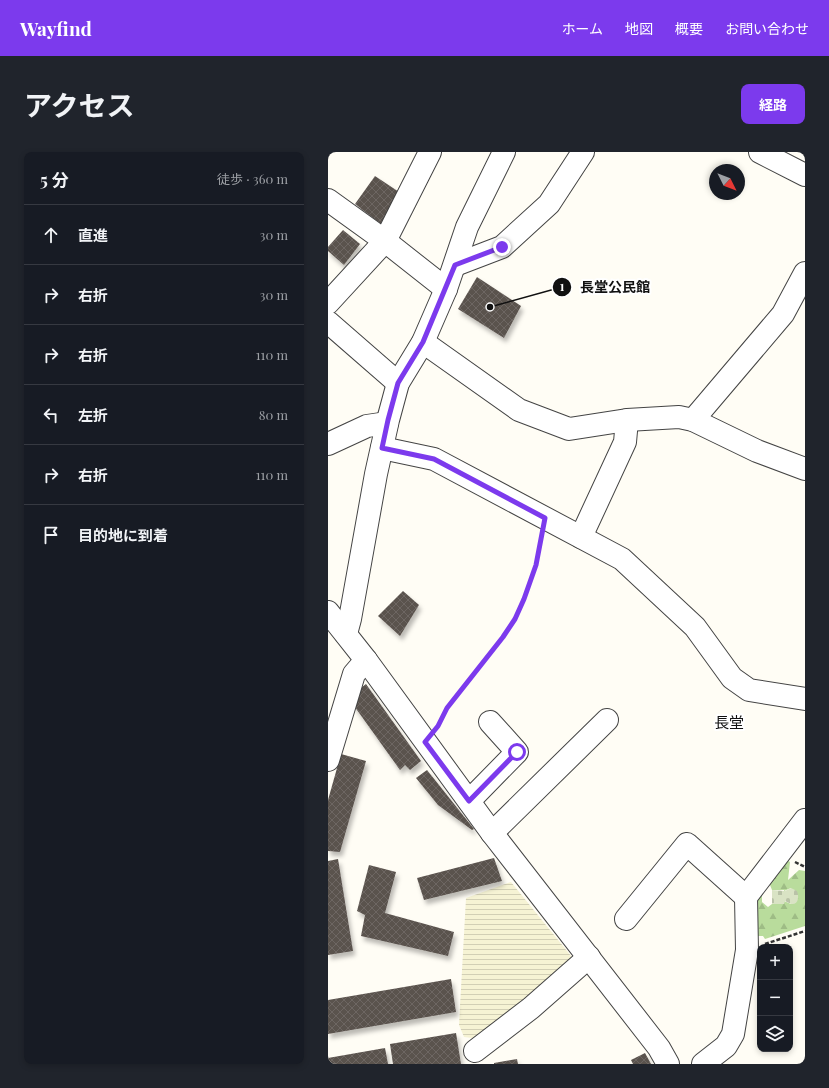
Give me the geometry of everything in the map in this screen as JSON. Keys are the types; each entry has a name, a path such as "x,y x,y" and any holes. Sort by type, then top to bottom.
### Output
{"street":[{"path":"328,303 385,241 430,152"},
{"path":"504,152 468,227 446,290 423,342 398,383 387,423 376,474 350,619 334,622 366,660 492,833 659,1048 668,1064"},
{"path":"455,265 502,247 549,204 583,152"},
{"path":"760,152 805,175"},
{"path":"328,200 385,241 446,290"},
{"path":"693,420 782,314 805,273"},
{"path":"328,322 398,383"},
{"path":"423,342 519,410 569,429 627,420 679,417 693,420 757,451 805,469"},
{"path":"581,537 625,442 627,420"},
{"path":"328,444 367,426 387,423"},
{"path":"382,448 434,459 622,559 695,627 732,678 749,690 805,699"},
{"path":"328,760 354,674 366,660"},
{"path":"492,833 607,720"},
{"path":"469,801 517,752 490,722"},
{"path":"703,1064 726,1046 733,1034 747,950 746,897 805,820"},
{"path":"626,919 687,844 746,897"},
{"path":"475,1050 531,1008 589,957"}],"path":[{"path":"425,742 438,726 447,708 503,637 515,619 536,565 545,518"},
{"path":"747,950 805,932"}],"shaded area":[{"path":"511,882 576,962 480,1039 464,1037 459,1025 466,898"}],"green space":[{"path":"784,858 790,862 788,880 799,870 805,871 805,926 765,939 763,936 757,936 750,905 759,896 762,896 762,902 768,907 772,904 784,904 784,901 791,904 791,888 784,891 772,890 770,885 765,881"},
{"path":"791,888 798,893 798,900 796,903 791,904 785,901 784,904 772,904 772,890 785,891"}],"building":[{"path":"375,176 402,194 385,227 355,204"},
{"path":"343,230 360,244 344,265 328,251 328,247"},
{"path":"477,277 521,306 504,338 458,309"},
{"path":"403,591 419,605 400,636 378,616"},
{"path":"366,684 421,761 410,770 405,765 400,770 352,703 359,696 357,691"},
{"path":"341,754 366,761 340,852 328,851 328,800"},
{"path":"427,770 474,829 472,830 438,805 416,778"},
{"path":"494,858 502,881 424,900 417,878"},
{"path":"338,859 353,951 328,955 328,861"},
{"path":"369,865 396,872 385,913 454,932 448,956 361,936 365,915 357,911"},
{"path":"451,979 456,1012 328,1034 328,1000"},
{"path":"456,1033 461,1064 393,1064 390,1044"},
{"path":"385,1048 388,1064 328,1064 328,1058"},
{"path":"645,1053 651,1064 633,1064 631,1060"},
{"path":"517,1059 518,1064 494,1064 494,1063"}],"place":[{"name":"長堂公民館","path":"490,307"}],"district":[{"name":"長堂","path":"729,723"}],"route":[{"path":"502,247 455,265 446,290 423,342 398,383 382,448 434,459 545,518 536,565 515,619 503,637 447,708 438,726 425,742 469,801 517,752"}]}
